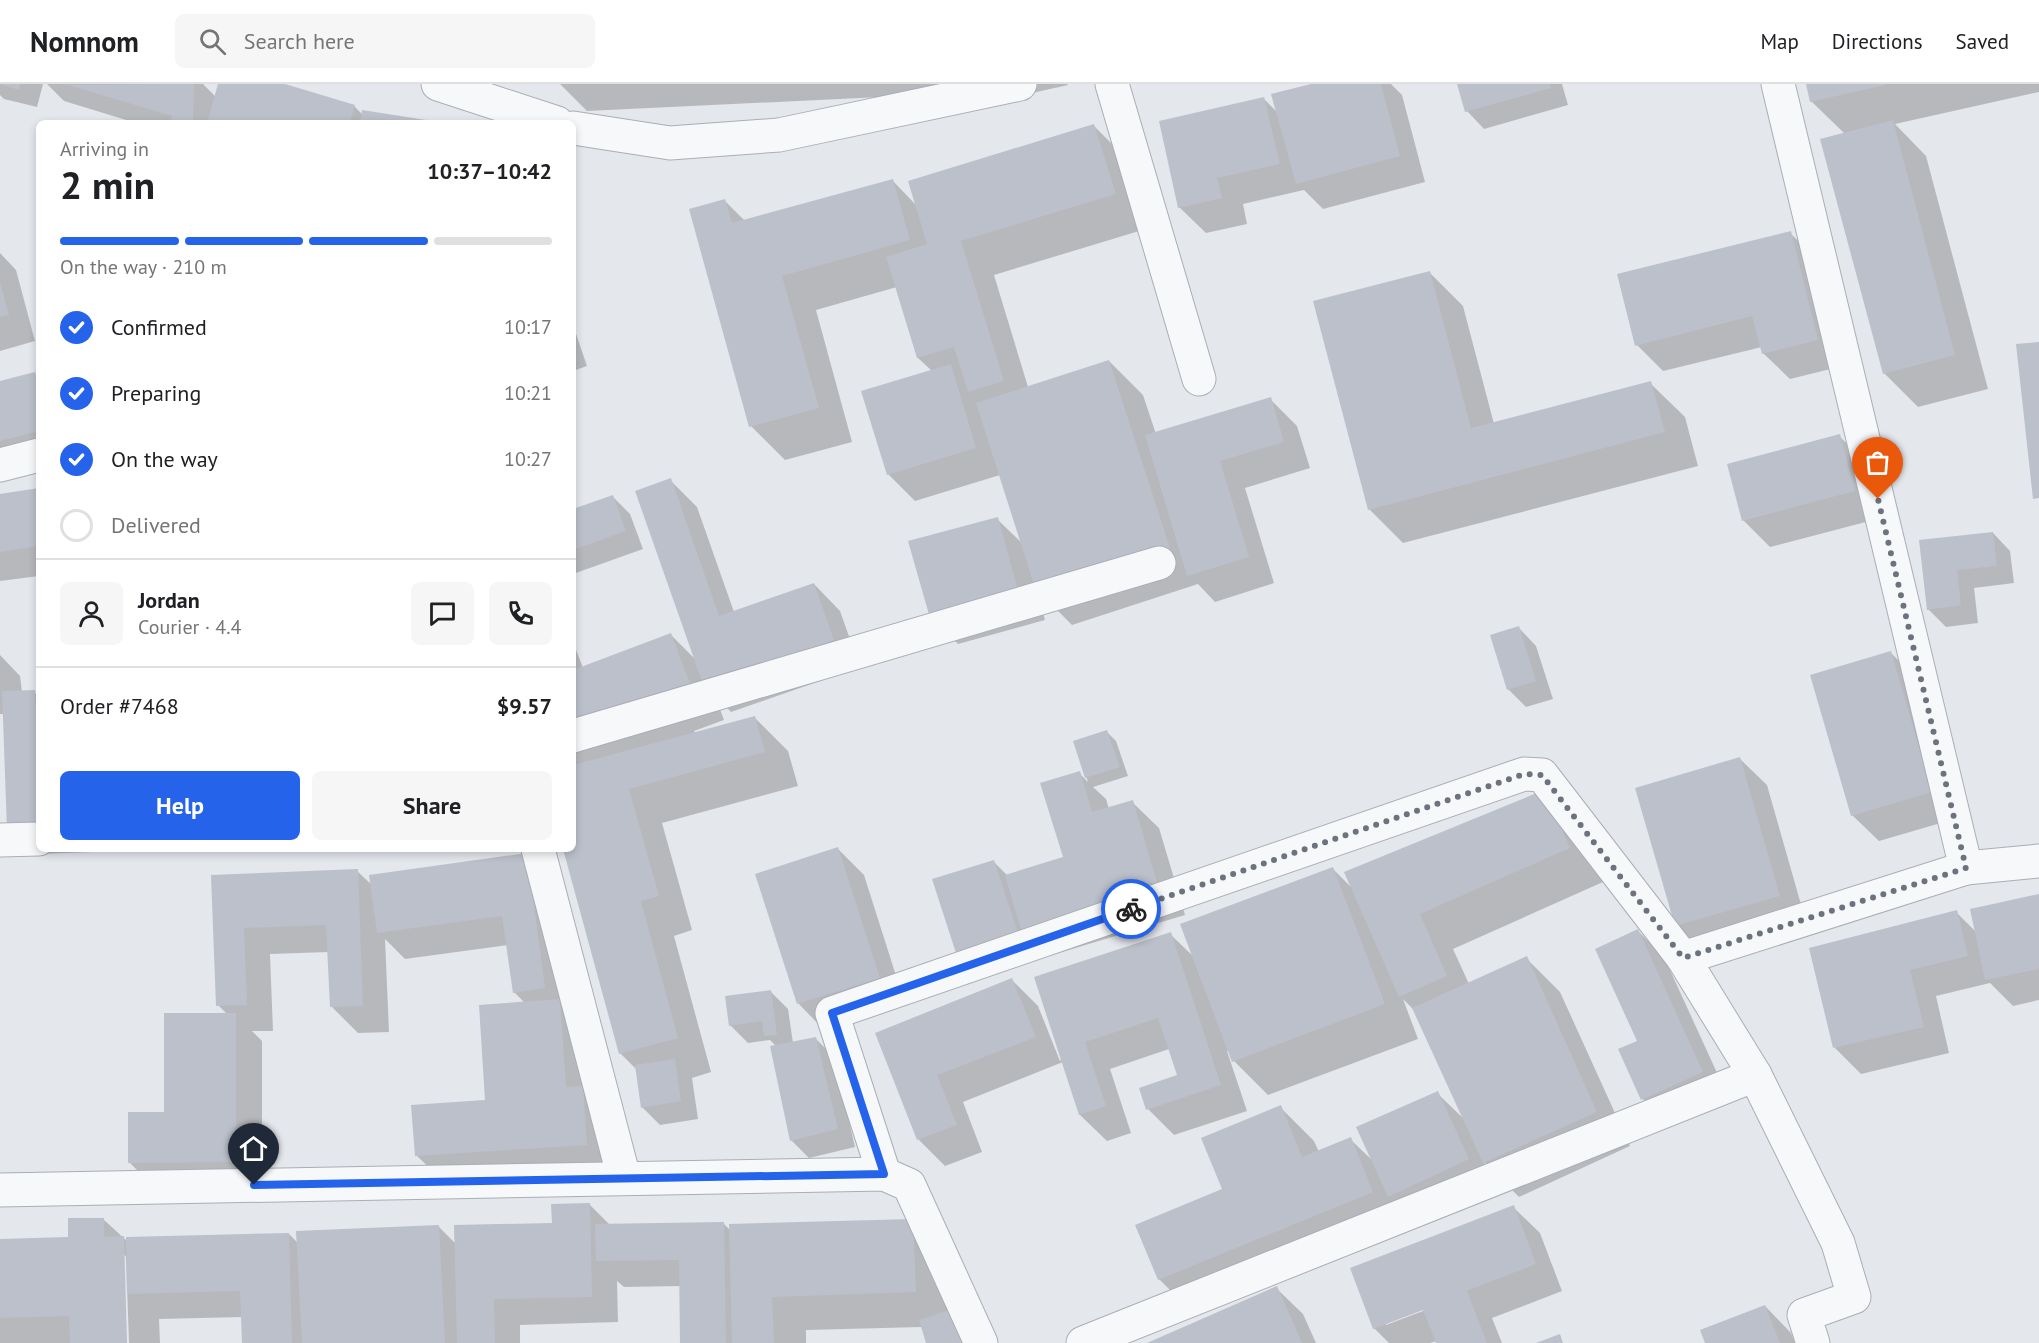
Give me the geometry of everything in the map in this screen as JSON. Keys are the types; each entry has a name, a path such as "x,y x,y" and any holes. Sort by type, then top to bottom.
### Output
{"street":[{"path":"438,84 521,98 552,120"},
{"path":"576,128 670,143 779,135 957,91 1020,84"},
{"path":"1112,84 1199,380"},
{"path":"1778,84 1966,868"},
{"path":"0,465 36,455"},
{"path":"576,735 1158,563"},
{"path":"884,1174 832,1013 1524,774 1542,775 1683,958 1755,1075 1838,1243 1854,1297 1804,1315 1813,1343"},
{"path":"0,840 36,839"},
{"path":"539,852 624,1178"},
{"path":"1683,958 1966,868 2039,861"},
{"path":"1083,1343 1755,1075"},
{"path":"0,1190 884,1174 909,1185 981,1343"}],"building":[{"path":"0,84 20,84 19,90"},
{"path":"194,84 193,120 171,120 172,116 68,85"},
{"path":"218,84 285,84 355,105 351,120 208,120"},
{"path":"1311,84 1381,84 1400,156 1296,184 1271,94"},
{"path":"1457,84 1550,84 1551,88 1465,112"},
{"path":"1806,84 1885,84 1885,85 1810,102"},
{"path":"1264,97 1280,164 1217,178 1222,198 1178,208 1159,121"},
{"path":"362,110 426,120 360,120"},
{"path":"1893,120 1955,355 1883,374 1820,139"},
{"path":"1094,124 1116,194 961,241 1004,381 968,392 954,347 917,358 886,257 927,244 908,181"},
{"path":"893,179 910,240 782,276 819,408 749,427 689,209 725,199 732,223"},
{"path":"1791,231 1818,340 1762,354 1752,316 1635,346 1617,274"},
{"path":"1430,271 1471,428 1651,381 1665,432 1368,510 1313,301"},
{"path":"0,282 9,315 0,317"},
{"path":"2039,342 2039,498 2033,499 2016,344"},
{"path":"1109,360 1170,548 1036,591 976,403"},
{"path":"951,364 976,448 887,475 861,391"},
{"path":"35,372 36,432 0,441 0,381"},
{"path":"1271,397 1284,442 1220,461 1249,557 1187,576 1145,435"},
{"path":"1840,434 1855,491 1742,521 1727,464"},
{"path":"671,478 719,616 814,583 834,640 704,687 635,491"},
{"path":"36,488 36,546 0,552 0,494"},
{"path":"613,495 626,531 576,549 576,508"},
{"path":"998,517 1019,594 930,618 908,541"},
{"path":"1993,532 1997,566 1957,570 1961,605 1927,610 1919,540"},
{"path":"1519,626 1536,681 1507,690 1490,635"},
{"path":"671,633 691,686 576,728 576,669"},
{"path":"1891,651 1932,792 1851,816 1810,675"},
{"path":"35,690 36,827 7,829 2,691"},
{"path":"755,716 765,752 629,789 659,896 641,901 678,1038 619,1054 564,852 576,852 576,764"},
{"path":"1107,730 1120,767 1085,778 1073,741"},
{"path":"1740,757 1780,896 1675,926 1635,788"},
{"path":"1080,771 1092,812 1133,800 1159,889 1021,930 1005,875 1063,857 1040,783"},
{"path":"1544,790 1570,848 1420,914 1447,976 1399,997 1344,872"},
{"path":"838,847 880,978 797,1004 755,874"},
{"path":"527,853 545,988 513,993 502,916 377,933 369,875"},
{"path":"994,860 1018,933 956,953 932,879"},
{"path":"1333,867 1385,1004 1232,1062 1180,924"},
{"path":"358,869 363,1006 330,1007 326,925 244,928 247,1005 216,1006 211,875"},
{"path":"2039,894 2039,969 1985,980 1970,909"},
{"path":"1957,910 1968,956 1910,970 1924,1027 1833,1048 1809,948"},
{"path":"1638,929 1703,1072 1641,1100 1618,1049 1637,1041 1595,949"},
{"path":"1171,932 1221,1085 1146,1110 1139,1088 1177,1075 1158,1018 1085,1042 1106,1106 1079,1115 1034,977"},
{"path":"1527,956 1597,1112 1483,1163 1412,1008"},
{"path":"1012,978 1036,1037 937,1075 957,1125 917,1140 875,1033"},
{"path":"771,990 777,1035 764,1036 762,1021 729,1026 725,996"},
{"path":"560,999 566,1087 583,1086 587,1145 415,1156 411,1105 485,1100 479,1005"},
{"path":"164,1013 236,1013 236,1162 128,1163 128,1112 164,1112"},
{"path":"816,1037 838,1129 790,1141 770,1046"},
{"path":"675,1059 681,1101 641,1108 635,1065"},
{"path":"1438,1091 1469,1159 1388,1197 1356,1127"},
{"path":"1281,1105 1302,1157 1351,1137 1373,1192 1158,1280 1135,1225 1222,1189 1201,1138"},
{"path":"590,1203 592,1297 494,1299 495,1343 457,1343 454,1225 552,1223 551,1204"},
{"path":"1514,1205 1536,1264 1467,1291 1487,1343 1436,1343 1423,1310 1373,1329 1350,1268"},
{"path":"68,1218 104,1218 104,1237 124,1236 127,1343 70,1343 69,1316 0,1318 0,1239 68,1237"},
{"path":"913,1219 916,1292 772,1297 774,1343 732,1343 729,1224"},
{"path":"724,1222 726,1343 680,1343 679,1260 596,1261 595,1224"},
{"path":"439,1225 445,1343 302,1343 296,1231"},
{"path":"289,1233 292,1343 242,1343 240,1291 127,1294 126,1237"},
{"path":"1277,1286 1302,1343 1147,1343"},
{"path":"1765,1305 1780,1343 1705,1343 1700,1330"},
{"path":"952,1309 963,1343 926,1343 919,1320"},
{"path":"1560,1334 1563,1343 1536,1343"}],"way so far":[{"path":"1131,909 1524,774 1542,775 1683,958 1966,868 1878,499"}],"route":[{"path":"254,1185 884,1174 832,1013 1131,909"}]}
